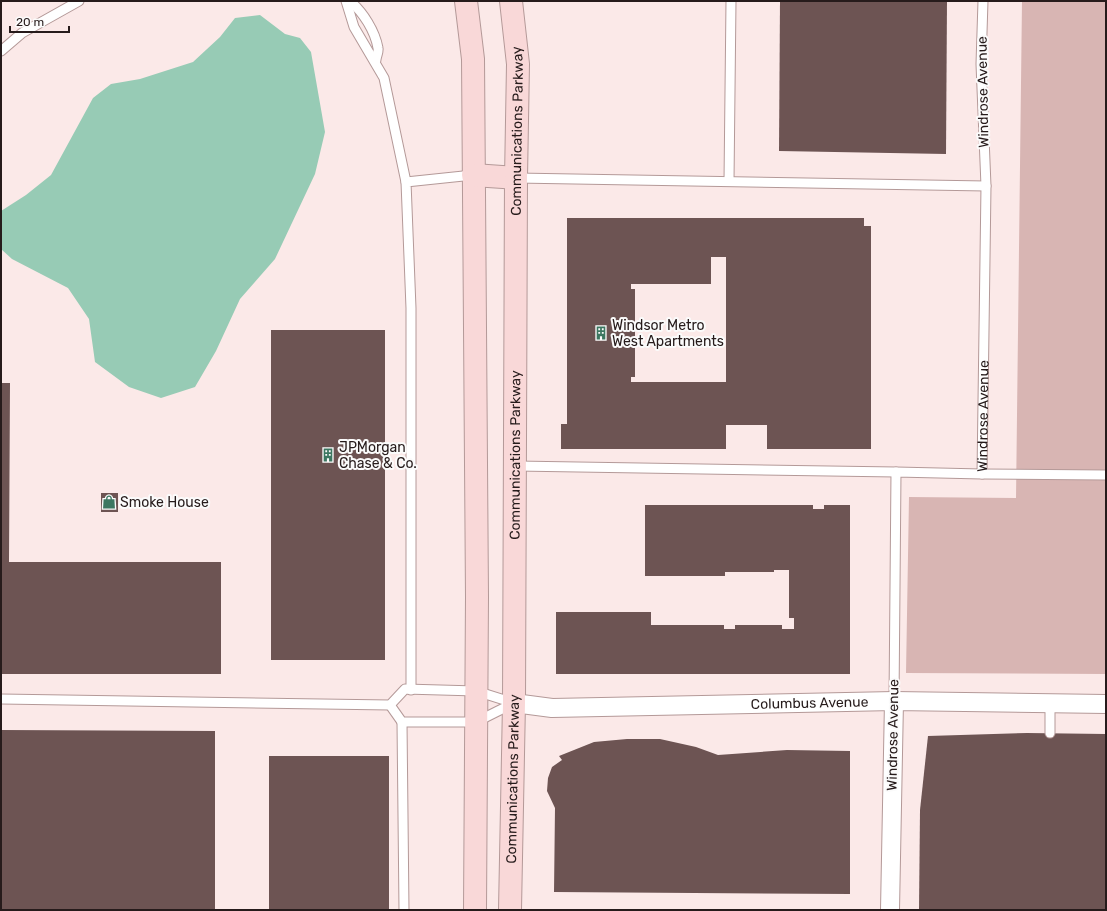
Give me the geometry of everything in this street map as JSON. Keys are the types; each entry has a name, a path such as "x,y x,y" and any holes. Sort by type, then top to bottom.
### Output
{"street":[{"path":"466,1 473,59 476,691 475,910"},
{"name":"Communications Parkway","path":"510,910 514,703 516,178 518,64 511,1"},
{"path":"473,175 516,178"},
{"name":"Columbus Avenue","path":"514,703 552,708 894,701 1106,704"},
{"name":"Windrose Avenue","path":"890,910 894,701"}],"lane":[{"path":"1,51 22,33 79,1"},
{"path":"346,1 354,27 376,60 384,78 406,182 410,308 411,690"},
{"path":"350,1 357,7 367,22 378,49 376,60"},
{"path":"729,181 731,1"},
{"name":"Windrose Avenue","path":"894,701 896,472 982,474 986,186 981,64 983,1"},
{"path":"406,182 473,175"},
{"path":"516,178 986,186"},
{"path":"516,466 896,472"},
{"path":"982,474 1106,475"},
{"path":"1,699 390,705 405,689 476,691 514,703"},
{"path":"402,722 476,722 514,703"},
{"path":"1050,703 1050,733"},
{"path":"390,705 402,722 404,910"}],"shaded area":[{"path":"1022,1 1106,1 1106,674 906,673 909,497 1016,498"},
{"path":"260,15 285,34 300,38 311,52 325,132 315,174 275,259 240,299 216,351 195,387 161,398 129,387 95,362 89,319 68,288 12,259 1,249 1,211 26,195 51,175 93,98 111,84 140,79 193,62 220,37 235,18"}],"building":[{"path":"780,1 947,1 946,154 779,151"},
{"path":"567,218 864,218 864,226 871,226 871,449 767,449 767,425 726,425 726,449 561,449 561,424 567,424","holes":["711,257 726,257 726,382 631,382 631,377 635,377 635,289 631,289 631,284 711,284"]},
{"name":"JPMorgan Chase & Co.","path":"271,330 385,330 385,660 271,660"},
{"path":"1,383 10,383 9,562 221,562 221,674 1,674"},
{"name":"Smoke House","path":"101,493 118,493 118,512 101,512"},
{"path":"645,505 813,505 813,509 824,509 824,505 850,505 850,674 556,674 556,612 651,612 651,625 724,625 724,629 735,629 735,625 782,625 782,629 794,629 794,618 789,618 789,570 774,570 774,572 725,572 725,576 645,576"},
{"path":"1,730 215,731 215,910 1,910"},
{"path":"1027,733 1106,734 1106,910 919,910 920,810 928,736"},
{"path":"627,739 660,739 696,747 718,755 787,750 850,751 850,894 554,892 555,808 547,791 548,778 552,767 562,760 559,756 594,742"},
{"path":"269,756 389,756 389,910 269,910"}],"place":[{"name":"Windsor Metro West Apartments","path":"601,333"},
{"name":"JPMorgan Chase & Co.","path":"328,455"},
{"name":"Smoke House","path":"109,502"}]}
